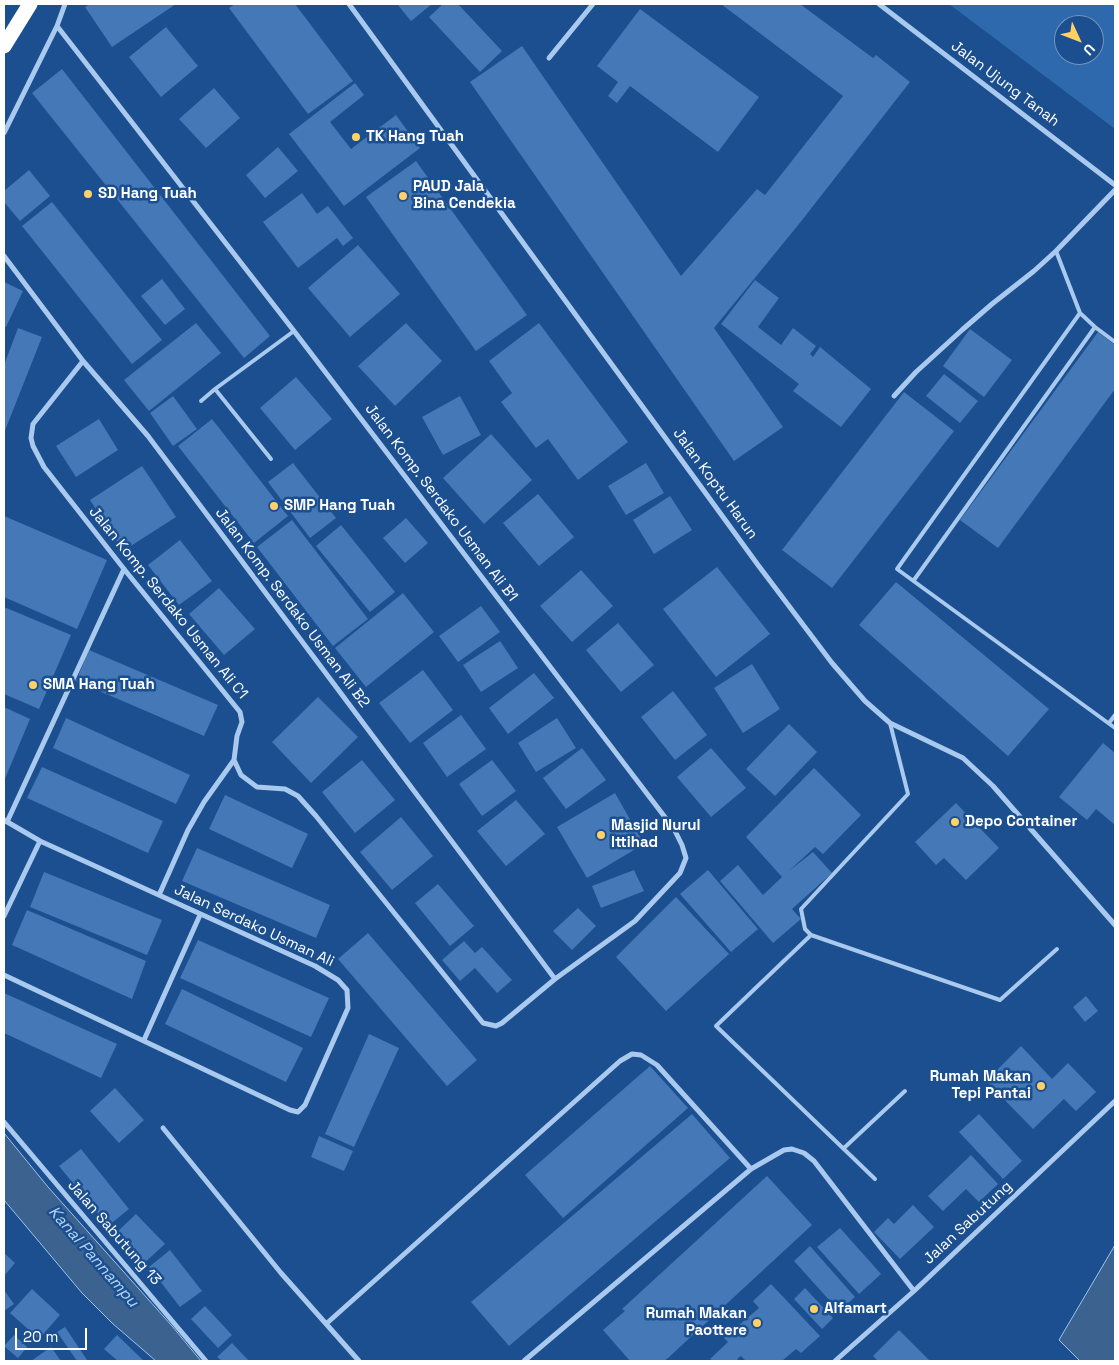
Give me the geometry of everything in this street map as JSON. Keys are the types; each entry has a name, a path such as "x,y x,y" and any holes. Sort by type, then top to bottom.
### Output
{"highway":[{"path":"4,46 30,4"}],"street":[{"path":"4,133 57,26 65,4"},
{"name":"Jalan Koptu Harun","path":"349,4 758,565 832,663 865,700 890,723 963,758 993,786 1115,925"},
{"path":"549,58 593,4"},
{"name":"Jalan Ujung Tanah","path":"879,4 1115,185"},
{"name":"Jalan Komp. Serdako Usman Ali B1","path":"57,26 294,331 674,829 686,858 680,872 635,921 555,979"},
{"path":"894,396 916,372 962,330 1056,251 1115,190"},
{"name":"Jalan Komp. Serdako Usman Ali B2","path":"4,256 83,361 148,436 555,979"},
{"name":"Jalan Komp. Serdako Usman Ali C1","path":"83,361 33,424 31,438 33,446 44,467 240,712 242,722 237,736 234,760"},
{"path":"5,821 124,569"},
{"path":"234,760 241,775 257,787 285,789 298,796 483,1023 496,1026 502,1023 555,979"},
{"path":"159,895 188,830 200,809 234,760"},
{"name":"Jalan Serdako Usman Ali","path":"4,975 290,1110 298,1112 305,1105 348,1008 346,990 338,980 315,966 40,841 5,821"},
{"path":"4,916 40,841"},
{"path":"144,1040 200,915"},
{"path":"326,1324 620,1061 632,1054 641,1055 657,1065 751,1169"},
{"name":"Jalan Sabutung","path":"835,1361 914,1291 1115,1101"},
{"name":"Jalan Sabutung 13","path":"4,1122 206,1361"},
{"path":"163,1128 281,1273 358,1361"},
{"path":"524,1361 751,1169 784,1150 792,1149 804,1153 814,1161 914,1291"}],"lane":[{"path":"1056,251 1080,313 1115,342"},
{"path":"1080,313 897,569 1115,728"},
{"path":"914,580 1095,327"},
{"path":"201,401 294,331"},
{"path":"215,389 271,459"},
{"path":"1109,723 1115,715"},
{"path":"890,723 908,794 801,909 805,929 811,935 1000,1000 1057,949"},
{"path":"811,935 716,1026 875,1179"},
{"path":"844,1148 905,1091"}],"shaded area":[{"path":"949,4 1115,4 1115,129"}],"water":[{"name":"Kanal Pannampu","path":"4,1133 48,1187 201,1361 156,1361 112,1323 82,1293 4,1200"},
{"path":"1115,1245 1115,1361 1080,1361 1059,1340"}],"building":[{"path":"90,4 176,4 112,47 85,7"},
{"path":"235,4 295,4 353,81 308,114 229,8"},
{"path":"397,4 432,4 411,21"},
{"path":"443,4 458,4 502,51 480,72 429,17"},
{"path":"721,4 800,4 873,58 876,55 910,82 799,224 714,328 783,427 734,461 470,82 522,46 681,276 757,189 765,195 843,96"},
{"path":"640,9 759,97 718,152 630,86 617,103 608,96 618,82 597,66"},
{"path":"166,27 198,66 161,97 129,57"},
{"path":"62,69 270,336 244,358 32,93"},
{"name":"TK Hang Tuah","path":"355,83 364,95 330,122 351,149 396,115 420,148 344,206 289,134"},
{"path":"214,88 240,118 206,148 179,119"},
{"path":"278,147 298,171 265,198 246,175"},
{"path":"416,161 527,315 476,351 366,197"},
{"path":"29,170 50,196 20,221 4,202 4,191"},
{"path":"302,193 317,214 328,206 353,238 343,246 337,238 298,268 263,222"},
{"path":"52,202 162,340 132,364 22,226"},
{"path":"358,245 400,294 350,337 308,288"},
{"path":"162,279 185,309 165,325 141,296"},
{"path":"755,280 779,298 758,327 781,345 793,328 816,346 810,354 813,357 820,347 871,389 841,427 793,391 799,384 721,324"},
{"path":"4,282 23,291 6,327 4,326"},
{"path":"196,323 221,353 149,411 124,380"},
{"path":"406,323 442,361 395,406 358,366"},
{"path":"539,323 628,442 578,480 548,439 536,448 501,402 512,393 489,361"},
{"path":"18,328 42,337 4,433 4,365"},
{"path":"970,329 1012,360 984,397 943,366"},
{"path":"1098,332 1115,345 1115,389 998,548 960,520"},
{"path":"944,374 978,401 960,423 926,396"},
{"path":"296,377 332,419 295,450 260,408"},
{"path":"904,392 954,431 832,588 782,550"},
{"path":"173,396 197,429 173,446 150,413"},
{"path":"460,396 481,435 443,455 422,417"},
{"path":"99,419 118,450 76,477 56,446"},
{"path":"212,419 288,516 254,543 178,446"},
{"path":"491,434 532,480 484,524 443,478"},
{"path":"293,463 336,518 310,538 268,482"},
{"path":"646,463 664,493 626,515 608,486"},
{"path":"142,466 176,517 123,551 90,500"},
{"path":"538,494 574,537 539,566 503,523"},
{"path":"670,496 692,530 654,554 633,520"},
{"path":"4,516 107,560 77,629 4,597"},
{"path":"406,518 428,543 405,563 383,538"},
{"path":"292,520 368,619 333,646 257,547"},
{"path":"341,525 395,592 370,612 316,546"},
{"path":"180,540 212,581 179,605 148,565"},
{"path":"717,567 770,634 716,677 663,609"},
{"path":"581,570 613,606 572,642 540,606"},
{"path":"896,582 1049,709 1008,756 859,625"},
{"path":"219,588 255,629 224,655 189,614"},
{"path":"403,593 434,632 366,687 335,648"},
{"path":"481,606 500,632 458,662 439,636"},
{"path":"4,607 71,635 39,709 4,694"},
{"path":"618,623 654,665 621,692 586,650"},
{"path":"500,641 518,668 481,692 463,665"},
{"path":"89,650 218,705 204,736 76,681"},
{"path":"752,664 780,709 743,733 714,688"},
{"path":"423,670 453,710 410,743 379,703"},
{"path":"534,673 554,698 508,734 489,708"},
{"path":"673,691 707,735 675,760 641,717"},
{"path":"318,697 358,737 311,783 272,742"},
{"path":"4,707 30,719 4,781"},
{"path":"461,715 486,749 447,777 423,743"},
{"path":"66,718 190,775 176,804 53,748"},
{"path":"557,718 576,748 536,772 518,743"},
{"path":"789,724 817,752 775,796 746,769"},
{"path":"1103,743 1115,753 1115,825 1096,809 1087,820 1059,797"},
{"path":"582,748 606,780 566,809 543,778"},
{"path":"711,748 746,788 711,817 677,777"},
{"path":"362,760 395,800 355,833 322,792"},
{"path":"492,760 516,791 482,816 459,784"},
{"path":"42,767 163,821 148,853 27,798"},
{"path":"814,768 861,815 823,854 815,847 789,871 813,852 832,873 792,909 801,919 773,943 720,881 738,865 763,895 782,877 746,837"},
{"name":"Masjid Nurul Ittihad","path":"615,793 644,844 587,878 557,827"},
{"path":"225,795 308,834 292,868 209,829"},
{"path":"516,800 545,834 506,866 477,831"},
{"name":"Depo Container","path":"956,803 999,848 966,880 944,858 936,865 915,842"},
{"path":"401,817 433,856 392,890 360,852"},
{"path":"197,848 330,905 316,938 182,881"},
{"path":"634,870 644,891 601,908 592,886"},
{"path":"708,870 758,929 731,952 680,894"},
{"path":"44,872 162,920 147,955 30,907"},
{"path":"438,884 474,926 450,946 415,903"},
{"path":"676,897 729,954 666,1011 616,957"},
{"path":"578,908 596,926 572,950 553,931"},
{"path":"27,910 146,961 132,999 12,945"},
{"path":"368,933 477,1060 447,1086 338,959"},
{"path":"198,940 329,998 311,1037 180,978"},
{"path":"464,941 475,953 482,947 512,980 497,993 475,968 460,981 442,960"},
{"path":"182,989 303,1048 286,1082 165,1024"},
{"path":"4,993 117,1044 101,1078 4,1033"},
{"path":"1086,996 1098,1011 1085,1022 1073,1007"},
{"path":"369,1034 399,1048 354,1147 325,1134"},
{"name":"Rumah Makan Tepi Pantai","path":"1021,1046 1052,1079 1068,1063 1096,1092 1076,1111 1064,1099 1033,1129 986,1081"},
{"path":"650,1066 688,1108 563,1218 525,1175"},
{"path":"115,1088 144,1120 119,1143 90,1111"},
{"path":"692,1114 730,1158 509,1346 471,1302"},
{"path":"979,1114 1022,1161 1003,1179 959,1132"},
{"path":"319,1136 353,1151 344,1171 311,1157"},
{"path":"81,1149 129,1209 108,1226 59,1166"},
{"path":"971,1155 998,1184 979,1202 966,1189 943,1211 928,1196"},
{"path":"767,1176 812,1225 664,1361 630,1361 603,1330 625,1311 622,1309"},
{"path":"913,1205 934,1227 900,1259 874,1232 888,1218 894,1224"},
{"path":"136,1214 165,1244 141,1266 113,1236"},
{"path":"840,1228 881,1274 859,1294 817,1247"},
{"path":"810,1246 855,1297 839,1311 794,1261"},
{"path":"170,1250 202,1291 180,1307 149,1267"},
{"path":"4,1253 15,1263 4,1276"},
{"path":"771,1284 820,1336 801,1353 796,1349 782,1361 746,1361 741,1356 737,1359 739,1361 713,1361 710,1359 728,1342 724,1338 759,1308 753,1301"},
{"name":"Alfamart","path":"805,1288 833,1318 822,1329 794,1299"},
{"path":"32,1289 60,1315 39,1339 10,1313"},
{"path":"4,1290 14,1304 4,1311"},
{"path":"205,1306 232,1335 218,1348 191,1319"},
{"path":"65,1327 86,1361 77,1361 57,1332"},
{"path":"899,1330 930,1361 878,1361 873,1356"},
{"path":"14,1335 27,1347 18,1358 4,1346"},
{"path":"117,1335 142,1361 118,1361 104,1349"},
{"path":"232,1343 249,1361 222,1361 217,1357"},
{"path":"51,1347 61,1361 31,1361"}],"place":[{"name":"TK Hang Tuah","path":"356,137"},
{"name":"SD Hang Tuah","path":"88,194"},
{"name":"PAUD Jala Bina Cendekia","path":"403,196"},
{"name":"SMP Hang Tuah","path":"274,506"},
{"name":"SMA Hang Tuah","path":"33,685"},
{"name":"Depo Container","path":"955,822"},
{"name":"Masjid Nurul Ittihad","path":"601,835"},
{"name":"Rumah Makan Tepi Pantai","path":"1041,1086"},
{"name":"Alfamart","path":"814,1309"},
{"name":"Rumah Makan Paottere","path":"757,1323"}]}
